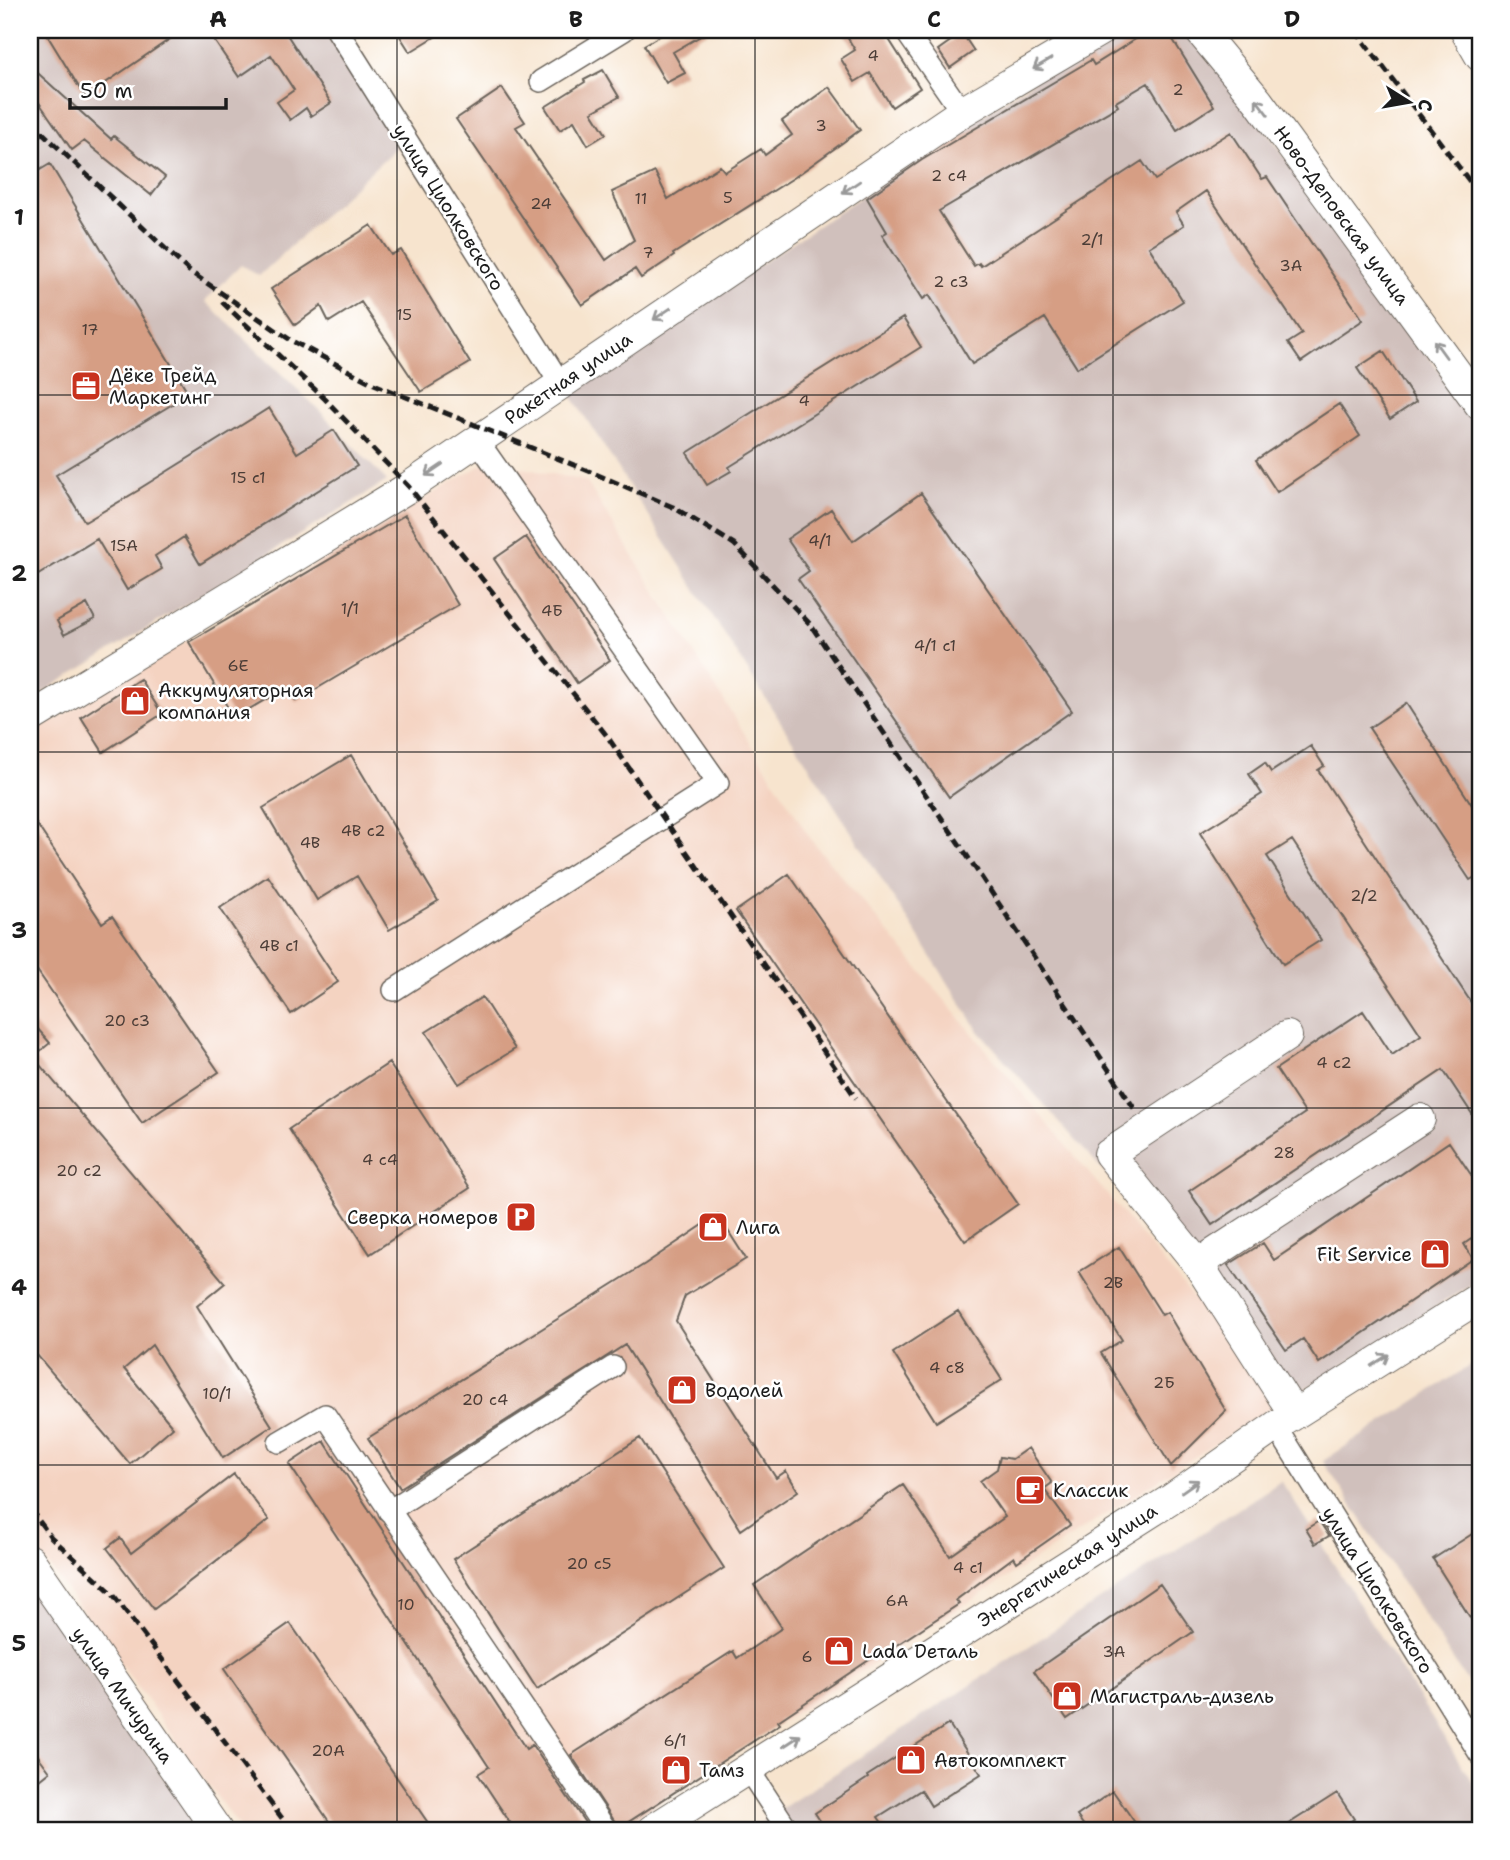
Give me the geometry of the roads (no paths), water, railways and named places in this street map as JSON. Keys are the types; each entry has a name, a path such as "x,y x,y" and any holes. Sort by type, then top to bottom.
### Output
{"street":[{"name":"улица Циолковского","path":"337,30 561,383"},
{"path":"541,81 624,30"},
{"path":"905,30 962,112"},
{"name":"Ракетная улица","path":"30,718 409,487 962,112 1101,30"},
{"name":"Ново-Деповская улица","path":"1199,30 1258,101 1480,405"},
{"path":"1465,30 1480,55"},
{"path":"394,990 718,783 477,440"},
{"path":"1285,1420 1198,1264 1109,1154 1287,1036"},
{"path":"1198,1264 1420,1119"},
{"name":"Энергетическая улица","path":"652,1830 1170,1500 1285,1420 1480,1297"},
{"path":"389,1511 612,1367"},
{"path":"279,1442 325,1415 606,1830"},
{"name":"улица Циолковского","path":"1285,1420 1480,1754"},
{"name":"улица Мичурина","path":"30,1560 217,1830"},
{"path":"748,1769 788,1830"}],"railway":[{"path":"1355,30 1480,195"},
{"path":"30,121 189,271 292,341 374,384 673,507 734,544 810,624 1134,1108"},
{"path":"222,302 325,399 409,487 607,736 856,1098"},
{"path":"30,1509 51,1537 112,1593 291,1830"}],"place":[{"name":"Дёке Трейд Маркетинг","path":"86,386"},
{"name":"Аккумуляторная компания","path":"135,701"},
{"name":"Сверка номеров","path":"521,1217"},
{"name":"Лига","path":"713,1227"},
{"name":"Fit Service","path":"1435,1254"},
{"name":"Водолей","path":"682,1390"},
{"name":"Классик","path":"1030,1490"},
{"name":"Lada Dеталь","path":"839,1651"},
{"name":"Магистраль-дизель","path":"1067,1696"},
{"name":"Автокомплект","path":"911,1760"},
{"name":"Тамз","path":"676,1770"}]}
